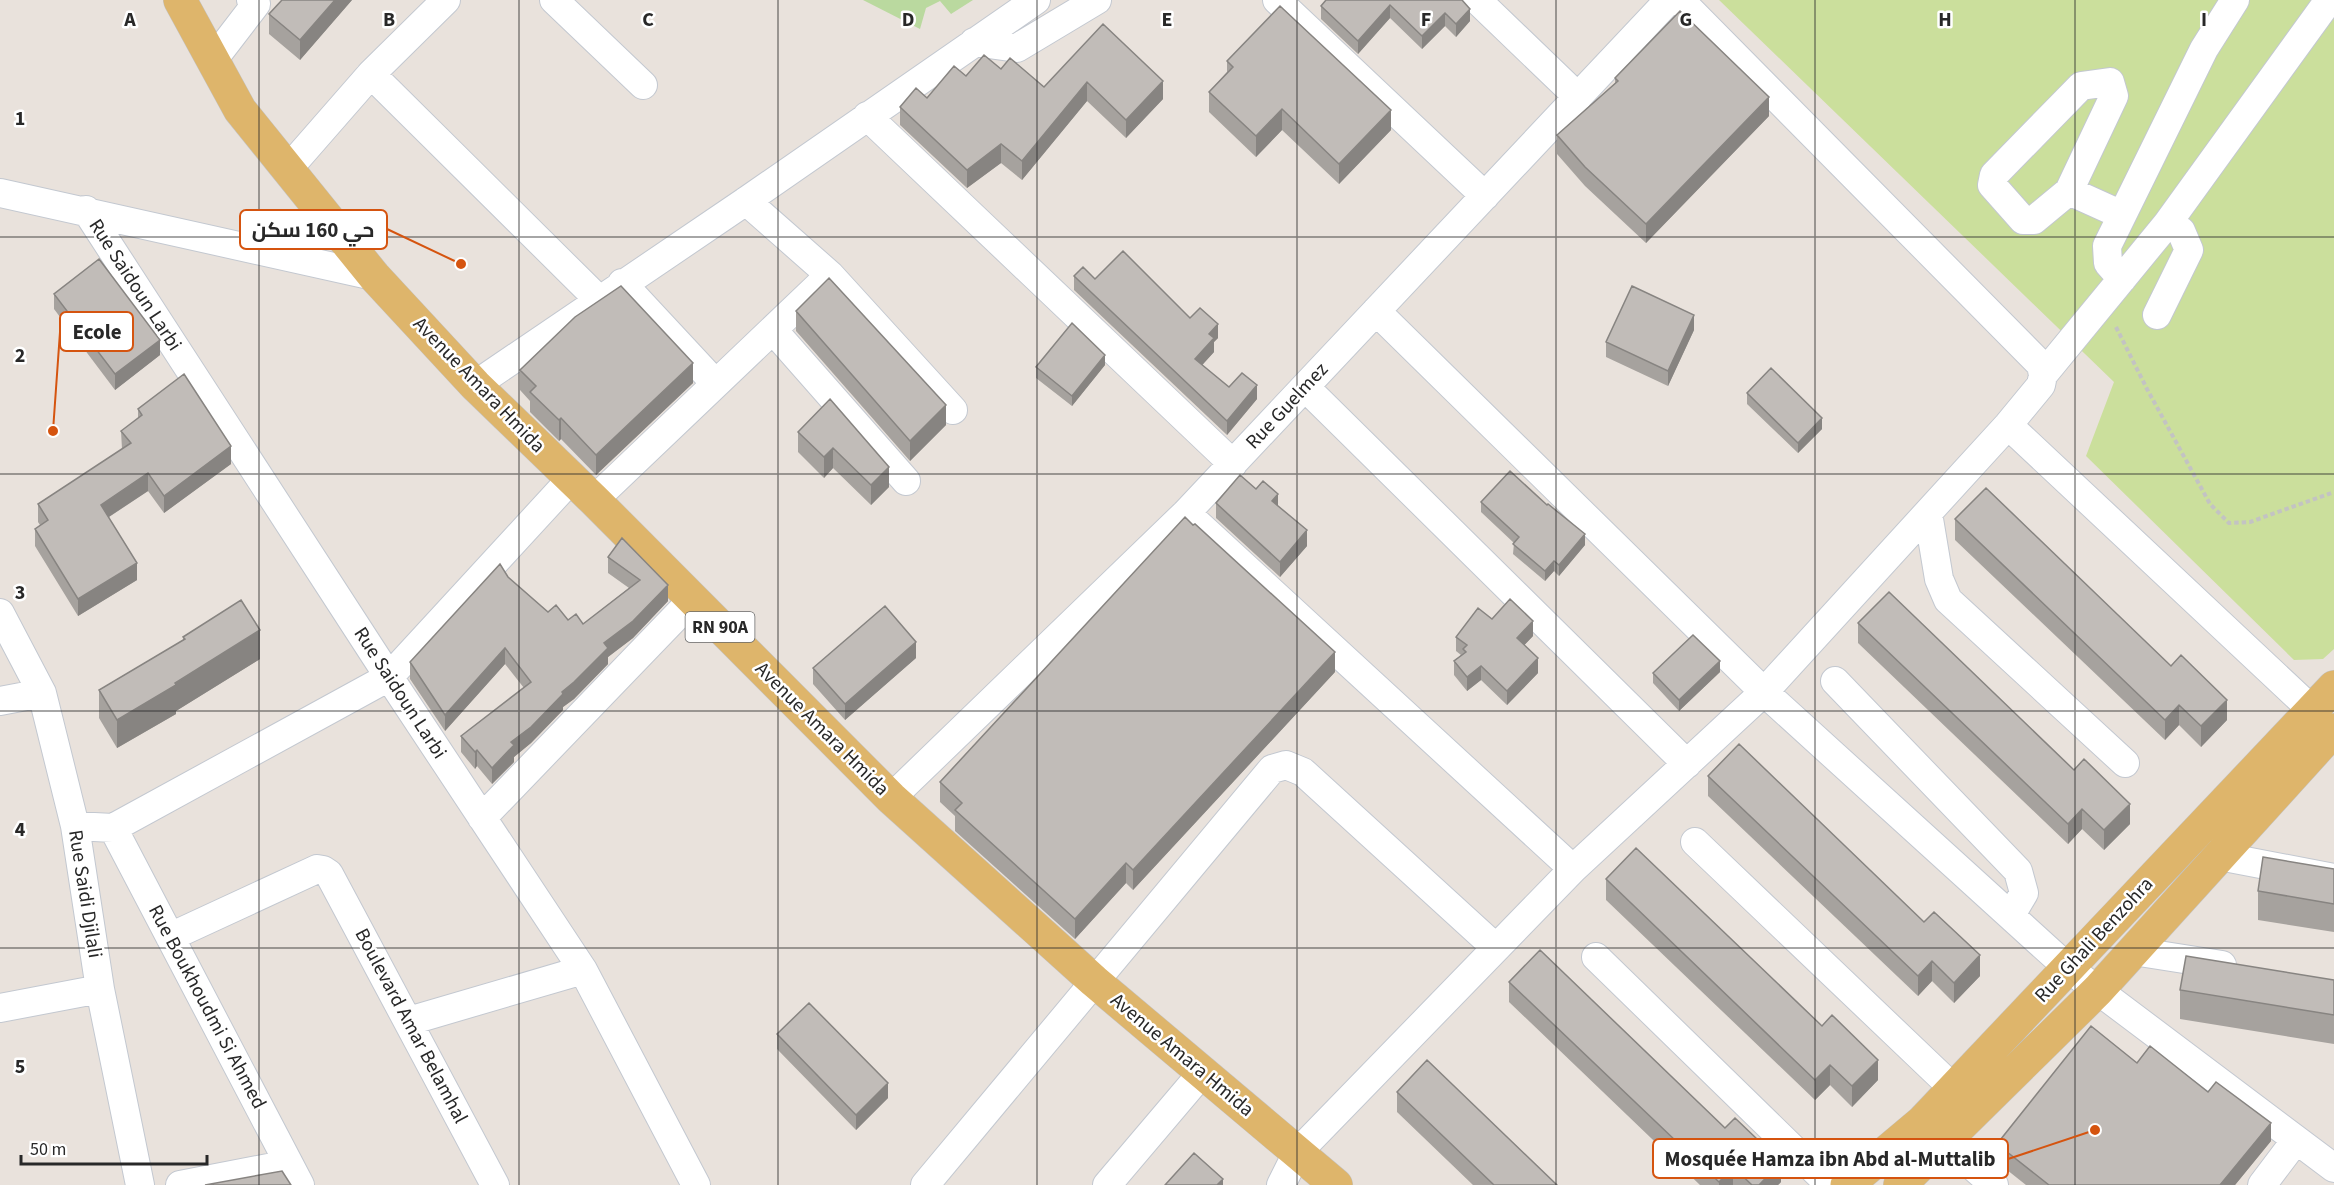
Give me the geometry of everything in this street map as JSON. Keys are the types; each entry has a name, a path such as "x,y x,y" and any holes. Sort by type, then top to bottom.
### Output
{"main road":[{"name":"Avenue Amara Hmida","path":"180,0 240,110 374,276 475,385 583,489 891,798 1094,981 1336,1185"},
{"name":"Rue Ghali Benzohra","path":"1847,1185 1934,1132 2098,990 2219,856 2327,709"},
{"name":"Rue Ghali Benzohra","path":"1900,1185 1934,1132 1954,1089 2068,968 2327,709"}],"street":[{"path":"288,169 370,74 446,0"},
{"path":"554,0 644,85"},
{"path":"475,385 1036,0"},
{"path":"974,42 1017,48 1097,0"},
{"path":"1277,0 1485,196"},
{"path":"1477,0 1578,97"},
{"name":"Rue Guelmez","path":"891,798 1186,513 1669,0"},
{"path":"1281,1185 1297,1153 1573,869 1764,692 2008,425 2041,385 2043,375 2041,364 1680,0"},
{"path":"2122,279 2108,263 2107,246 2204,49 2235,0"},
{"path":"2043,375 2168,224 2329,0"},
{"path":"213,60 256,1"},
{"path":"370,74 599,300"},
{"path":"2110,82 2114,96 2069,191 2034,220 2023,220 1992,185 1994,175 2081,86 2110,82"},
{"path":"867,116 1233,464"},
{"path":"2069,191 2122,215"},
{"path":"0,193 86,210 374,276"},
{"path":"746,201 830,275 953,410"},
{"name":"Rue Saidoun Larbi","path":"86,210 583,970 696,1185"},
{"path":"2157,315 2189,250 2181,231 2168,224"},
{"path":"75,826 113,828 389,676 583,489 716,383 830,275"},
{"path":"622,283 716,383"},
{"path":"1376,311 1764,692 2068,968 2333,1166"},
{"path":"773,330 906,481"},
{"path":"1305,387 1687,764"},
{"path":"2008,425 2327,709"},
{"path":"1186,513 1573,869"},
{"path":"1928,513 1939,579 1948,600 2125,763"},
{"path":"482,818 693,599"},
{"name":"Rue Saidi Djilali","path":"0,613 42,693 75,826 100,989 140,1185"},
{"path":"1835,681 2018,871 2024,893 2011,915"},
{"path":"0,701 42,693"},
{"path":"925,1185 1272,769 1286,765 1303,772 1496,948"},
{"name":"Rue Boukhoudmi Si Ahmed","path":"113,828 295,1174"},
{"path":"1695,842 1954,1089"},
{"path":"2219,856 2334,878"},
{"name":"Boulevard Amar Belamhal","path":"170,937 317,869 329,874 495,1185"},
{"path":"2133,951 2251,970"},
{"path":"1596,957 1830,1185"},
{"path":"409,1021 583,970"},
{"path":"0,1008 100,989"},
{"path":"1107,1185 1202,1073"},
{"path":"1934,1132 1994,1185"},
{"path":"2262,1185 2296,1140"},
{"path":"180,1185 295,1174"}],"path":[{"path":"2104,302 2147,389 2210,504 2229,523 2250,522 2334,492"}],"green space":[{"path":"863,0 973,0 951,14 940,1 926,8 920,29"},
{"path":"1719,0 2334,0 2334,649 2323,659 2294,660 2086,456 2114,382"}],"building":[{"path":"282,0 335,0 300,40 269,14"},
{"path":"1326,0 1462,0 1470,9 1456,24 1445,13 1422,36 1390,5 1358,41 1321,6"},
{"path":"1280,6 1391,110 1339,164 1282,109 1256,136 1209,92 1233,67 1227,61"},
{"path":"1680,11 1769,97 1646,224 1585,167 1557,135 1618,81 1615,78"},
{"path":"1103,24 1163,81 1126,120 1087,82 1022,161 1001,144 967,170 900,107 916,88 927,98 954,66 966,76 984,55 1001,69 1010,58 1044,87"},
{"path":"1123,251 1190,318 1200,308 1218,324 1209,334 1214,338 1195,359 1229,387 1242,373 1257,385 1227,421 1074,276 1083,267 1095,279"},
{"path":"99,259 160,340 115,374 54,294"},
{"path":"829,278 946,405 910,441 796,311"},
{"path":"621,286 693,363 596,455 561,418 559,420 530,392 536,386 520,370 575,317"},
{"path":"1632,286 1694,315 1668,371 1606,342"},
{"path":"1072,323 1105,355 1072,396 1036,367"},
{"path":"1771,368 1822,418 1798,443 1747,393"},
{"path":"184,374 231,446 164,496 148,473 101,505 137,563 78,599 35,529 48,520 38,504 131,443 121,431 142,415 138,409"},
{"path":"830,399 889,467 871,485 833,448 824,457 798,432"},
{"path":"1510,471 1547,505 1585,534 1559,565 1554,561 1545,571 1513,544 1519,537 1481,502"},
{"path":"1240,475 1256,489 1263,481 1278,494 1272,501 1307,530 1280,562 1216,503"},
{"path":"1986,488 2171,666 2181,655 2227,700 2201,726 2179,705 2165,720 1955,519"},
{"path":"1185,517 1335,652 1133,870 1126,863 1075,919 955,810 962,803 940,782"},
{"path":"622,538 668,585 633,621 604,643 608,648 562,692 563,694 531,727 511,742 514,745 492,768 461,736 531,682 505,648 445,715 410,662 500,564 508,577 548,612 556,605 568,620 576,614 583,624 640,580 608,557"},
{"path":"1889,592 2074,770 2084,759 2130,804 2104,830 2082,809 2068,824 1858,623"},
{"path":"1510,599 1533,621 1517,638 1538,658 1507,691 1481,666 1467,677 1454,661 1466,652 1463,649 1467,645 1456,637 1478,608 1492,619"},
{"path":"241,600 260,630 175,683 176,685 117,720 99,690 185,639 183,637"},
{"path":"885,606 916,642 845,704 813,668"},
{"path":"1693,635 1720,661 1679,700 1653,673"},
{"path":"1739,744 1924,922 1934,912 1980,955 1954,983 1932,961 1918,976 1708,776"},
{"path":"1636,848 1822,1026 1832,1015 1878,1060 1852,1086 1830,1065 1815,1080 1606,879"},
{"path":"2263,857 2334,869 2334,904 2258,891"},
{"path":"1540,950 1725,1128 1735,1118 1781,1162 1759,1185 1752,1185 1733,1167 1719,1182 1509,982"},
{"path":"2186,956 2334,980 2334,1015 2180,990"},
{"path":"809,1003 888,1083 856,1115 777,1034"},
{"path":"2091,1026 2137,1063 2150,1046 2208,1092 2216,1082 2271,1123 2220,1185 2049,1185 1997,1144"},
{"path":"1427,1060 1557,1185 1494,1185 1397,1092"},
{"path":"1194,1153 1223,1179 1217,1185 1165,1185"},
{"path":"282,1171 291,1185 205,1185"}],"place":[{"name":"حي 160 سكن","path":"461,264"},
{"name":"Ecole","path":"53,431"},
{"name":"Mosquée Hamza ibn Abd al-Muttalib","path":"2095,1130"}]}
